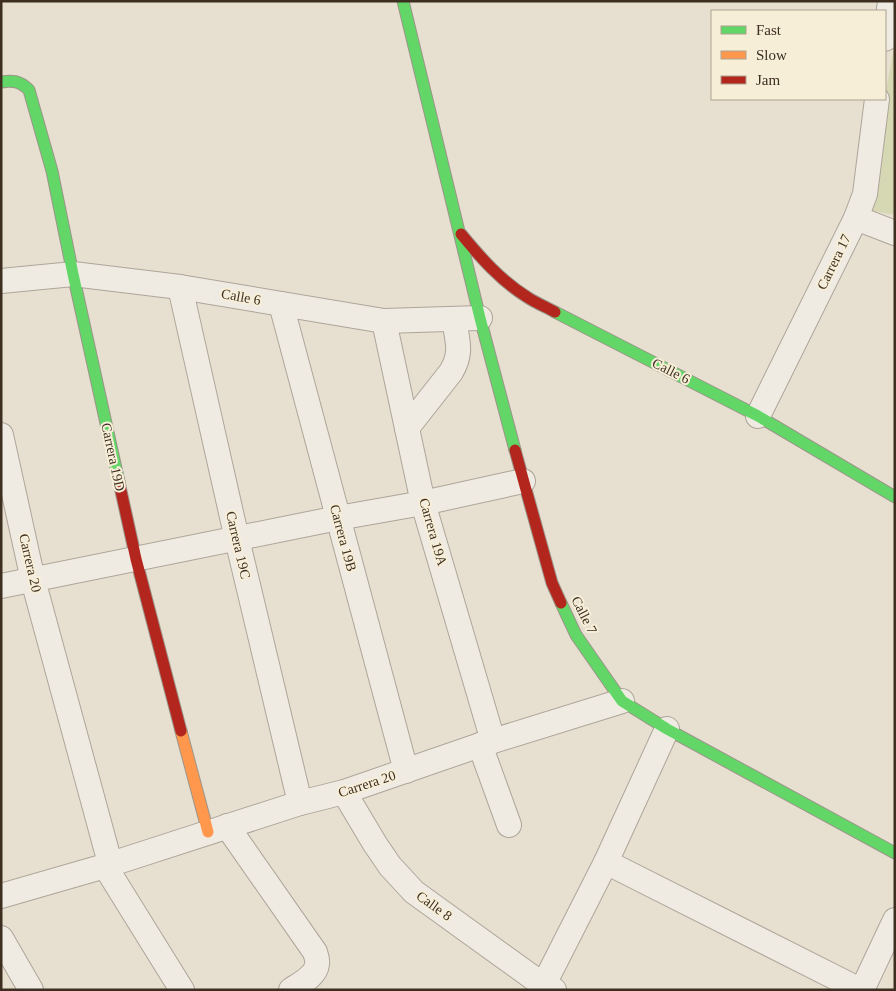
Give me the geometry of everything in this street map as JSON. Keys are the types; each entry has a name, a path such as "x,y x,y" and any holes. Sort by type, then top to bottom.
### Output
{"main road":[{"name":"Calle 7","path":"402,1 458,231 484,313 522,481 552,584 576,635 622,701 667,729 895,853"},
{"name":"Carrera 19D","path":"1,82 12,80 22,82 29,90 52,171 136,560 218,829"},
{"name":"Calle 6","path":"458,231 492,269 528,298 758,416 895,498"},
{"path":"510,296 528,298"}],"street":[{"path":"886,31 890,1"},
{"name":"Carrera 17","path":"758,416 856,218 865,194 877,100"},
{"path":"856,218 895,233"},
{"name":"Calle 6","path":"1,280 73,274 180,287 384,321 454,319 484,313"},
{"name":"Carrera 19C","path":"180,287 237,539 300,803"},
{"name":"Carrera 19B","path":"281,304 406,771"},
{"path":"407,428 455,366 459,352 454,319"},
{"name":"Carrera 19A","path":"384,321 423,503 509,825"},
{"name":"Carrera 20","path":"1,436 33,580 107,865 182,990"},
{"path":"1,586 338,518 423,503 522,481"},
{"name":"Carrera 20","path":"1,896 107,865 300,803 344,792 487,743 622,701"},
{"path":"546,988 667,729"},
{"name":"Calle 8","path":"344,792 390,866 414,892 546,988"},
{"name":"Carrera 19D","path":"218,829 315,952 317,964 315,970 291,990"},
{"path":"606,862 861,990 895,920"},
{"path":"1,938 31,990"}],"green space":[{"path":"895,42 895,215 864,209 884,100 886,100"}],"traffic: fast":[{"path":"403,1 480,318 515,450"},
{"path":"1,82 16,82 29,90 52,171 119,482"},
{"path":"555,312 758,416 895,497"},
{"path":"561,603 576,635 622,701 667,729 895,853"}],"traffic: slow":[{"path":"181,731 208,832"}],"traffic: jam":[{"path":"461,234 483,260 508,284 530,299 555,312"},
{"path":"515,450 552,583 561,603"},
{"path":"119,482 136,559 181,731"}]}
